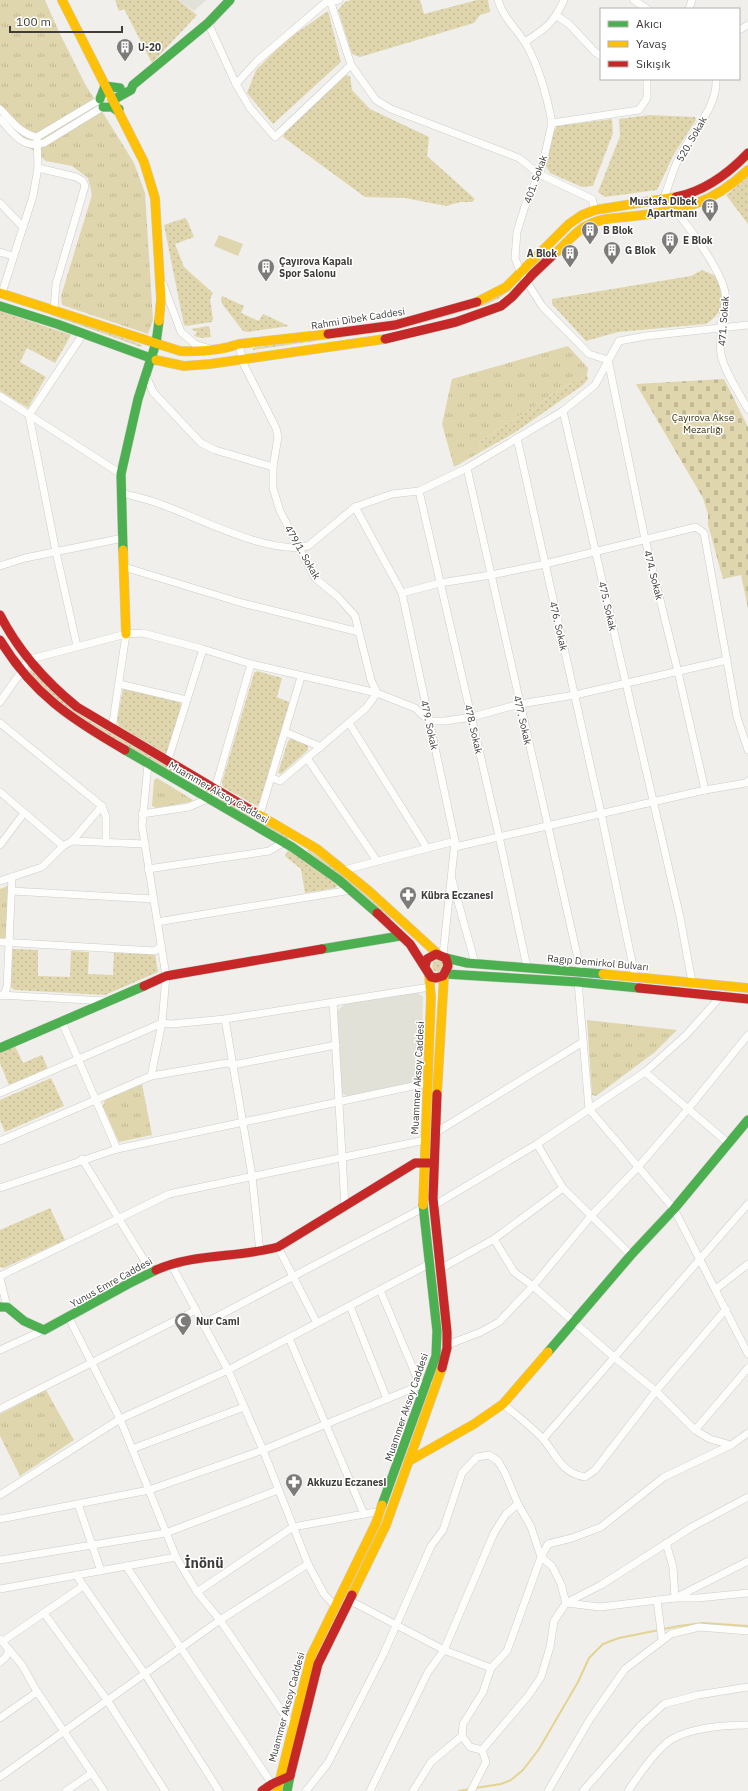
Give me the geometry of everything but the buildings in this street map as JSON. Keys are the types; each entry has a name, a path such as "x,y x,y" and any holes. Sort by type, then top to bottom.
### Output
{"main road":[{"path":"62,0 78,36 144,162 155,198 161,299 155,343 138,399 121,474 126,634"},
{"path":"118,111 122,91 127,84 133,85 208,23 230,0"},
{"path":"109,93 122,91"},
{"path":"118,111 101,103 109,93 122,91"},
{"name":"Rahmi Dibek Caddesi","path":"0,306 83,334 150,359 163,363 184,366 382,339 424,331 498,308 511,299 523,277 569,224 582,215 595,210 658,201 664,198 672,199 710,185 734,168 748,152"},
{"name":"Rahmi Dibek Caddesi","path":"1,293 180,351 191,352 212,350 239,344 304,338 406,322 490,298 523,277 589,224 602,220 689,208 720,192 748,170"},
{"path":"0,615 11,637 27,660 67,699 109,726 311,845 344,870 442,956 449,966 445,975 435,1133 429,1163 447,1345 446,1354 437,1386 386,1525 318,1664 287,1791"},
{"name":"Muammer Aksoy Caddesi","path":"0,640 22,672 37,689 60,710 207,799 284,842 318,864 351,890 415,950 427,971 430,987 431,1015 426,1083 425,1140 429,1163 424,1208 438,1341 435,1364 424,1384 381,1511 308,1662 276,1785"},
{"path":"0,1048 166,976 400,936"},
{"path":"442,956 429,956 426,961 427,971 436,978 445,975 578,982 722,995 748,999"},
{"name":"Ragıp Demirkol Bulvarı","path":"442,956 462,962 635,976 748,988"},
{"path":"409,1461 474,1424 503,1404 631,1255 674,1209 748,1120"},
{"name":"Yunus Emre Caddesi","path":"44,1330 151,1271 180,1261 260,1252 278,1247 415,1163 429,1163"},
{"path":"4,1307 22,1321 44,1330"},
{"path":"262,1791 276,1785 290,1776"}],"street":[{"path":"236,84 257,61 325,3 339,0"},
{"path":"498,0 504,16 525,42 547,95 552,123 639,110 647,98 647,80"},
{"path":"525,42 548,27 557,16 564,0"},
{"path":"634,0 646,8"},
{"path":"331,1 351,65 376,100 391,109 519,158 539,174 592,199 595,210"},
{"path":"557,16 569,24 595,52 600,55"},
{"path":"208,23 236,84 250,108 275,137 351,65"},
{"name":"520. Sokak","path":"664,198 678,159 706,114 716,88 716,80"},
{"path":"0,119 18,139 31,145 37,145 44,143 101,103 109,93"},
{"path":"0,109 18,128 27,134 37,137 101,103"},
{"name":"401. Sokak","path":"552,123 539,174 525,206 517,232 515,258 523,277 542,306 589,354 608,360"},
{"path":"1,293 33,196 38,168 37,137"},
{"path":"38,168 76,177 83,181 85,186 56,284 54,309"},
{"name":"471. Sokak","path":"664,198 676,211 699,243 717,272 725,293 721,328 721,355 733,383 748,409"},
{"path":"0,203 23,227"},
{"path":"0,252 14,256"},
{"path":"160,275 180,332 195,344 212,350"},
{"path":"122,493 162,504 256,542 299,548 308,546 355,506 392,494 419,492 467,468 563,411 596,385 608,360 619,342 646,336 748,325"},
{"path":"76,646 29,415 83,334"},
{"name":"479/1. Sokak","path":"239,344 242,359 276,428 278,437 273,467 273,488 280,511 315,578 338,597 355,616 371,680 377,693"},
{"name":"474. Sokak","path":"608,360 645,539 678,672 704,790"},
{"path":"146,375 153,392 201,443 215,450 273,467"},
{"path":"0,396 121,474"},
{"name":"475. Sokak","path":"563,411 680,917 692,982"},
{"name":"476. Sokak","path":"517,438 601,813 635,976"},
{"name":"477. Sokak","path":"467,468 546,825 581,972"},
{"name":"478. Sokak","path":"419,492 472,717 527,967"},
{"name":"479. Sokak","path":"355,506 402,593 455,844 442,956"},
{"path":"402,593 440,583 491,576 545,564 696,527 704,533 737,717 748,750"},
{"path":"0,566 25,558 123,538"},
{"path":"124,567 242,603 359,632"},
{"path":"0,702 16,678 22,672 27,660 126,634 143,633 301,677 377,693 415,708 429,721 445,721 472,717 520,704 575,695 727,660"},
{"path":"109,726 113,722 126,634"},
{"path":"168,760 203,649"},
{"path":"215,789 251,664"},
{"path":"260,814 301,677"},
{"path":"119,684 187,700"},
{"path":"272,778 280,781 366,708 377,693"},
{"path":"0,723 102,806 106,817 106,843"},
{"path":"349,723 427,848"},
{"path":"285,732 321,747"},
{"path":"307,758 377,861"},
{"path":"148,764 142,826 166,976 162,1023 151,1076"},
{"path":"344,870 427,848 499,836 704,790 746,783 748,781"},
{"path":"0,792 63,846"},
{"path":"142,814 189,807 207,799"},
{"path":"0,880 42,867 63,846 72,841 102,806"},
{"path":"0,845 24,813"},
{"path":"72,841 144,844"},
{"path":"148,869 269,851 284,842"},
{"path":"451,876 475,963"},
{"path":"1,995 7,987 12,877"},
{"path":"157,922 351,890"},
{"path":"12,891 153,899"},
{"path":"0,942 155,951 161,946"},
{"path":"578,982 589,1109 674,1209 748,1354"},
{"path":"0,1093 162,1023 171,1024 225,1019 430,987"},
{"path":"1,995 111,1001"},
{"path":"433,1206 537,1144 645,1072 686,1035 722,995"},
{"path":"333,1002 345,1206"},
{"path":"225,1019 252,1176 260,1252"},
{"path":"62,1022 117,1149"},
{"path":"447,1345 481,1332 499,1322 532,1286 591,1216 638,1166 688,1109 748,1035"},
{"path":"435,1133 583,1042"},
{"path":"0,1141 151,1076 227,1064 233,1065 336,1045"},
{"path":"645,1072 728,1143"},
{"path":"0,1188 82,1159 117,1149 426,1083"},
{"path":"4,1307 0,1277 169,1194 425,1140"},
{"path":"537,1144 563,1188 631,1255"},
{"path":"82,1159 151,1271"},
{"path":"440,1269 494,1239 563,1188"},
{"path":"543,1439 748,1204"},
{"path":"203,1324 424,1208"},
{"path":"494,1239 514,1272 656,1391 694,1430 710,1439 731,1446"},
{"path":"278,1247 317,1323"},
{"path":"171,1264 228,1370 263,1450 308,1564 324,1594 335,1606"},
{"path":"0,1495 120,1420 228,1370 429,1264"},
{"path":"716,1289 748,1264"},
{"path":"0,1519 149,1490 263,1450 424,1384 380,1290"},
{"path":"350,1306 387,1399"},
{"path":"503,1404 543,1439 562,1466 576,1476 585,1477 595,1470 656,1391 726,1309"},
{"path":"0,1409 196,1310"},
{"path":"68,1318 120,1420 176,1557 197,1592 220,1620 292,1726"},
{"path":"0,1350 44,1330"},
{"path":"289,1338 364,1514"},
{"path":"694,1430 748,1368"},
{"path":"132,1449 244,1407"},
{"path":"482,1750 470,1747 462,1736 463,1724 483,1692 491,1668 506,1651 541,1557 548,1544 572,1538 601,1527 664,1477 731,1446 748,1433"},
{"path":"306,1791 328,1763 383,1655 431,1546 443,1530 462,1473 477,1456 489,1455 498,1461 506,1473 518,1504 531,1527 541,1557 552,1566 561,1584 566,1604"},
{"path":"0,1560 166,1534 278,1490"},
{"path":"482,1750 528,1696 541,1677 550,1647 554,1621 566,1604 601,1585 692,1527 748,1497"},
{"path":"78,1504 101,1571"},
{"path":"372,1790 428,1672 444,1650 494,1533 506,1514 518,1504"},
{"path":"197,1592 293,1527 381,1511"},
{"path":"666,1543 673,1567 675,1598"},
{"path":"0,1589 176,1557"},
{"path":"675,1598 748,1561"},
{"path":"0,1777 220,1620 308,1564"},
{"path":"126,1566 276,1785"},
{"path":"76,1575 145,1674 219,1791"},
{"path":"83,1586 2,1640 22,1665 37,1692 104,1791"},
{"path":"566,1604 600,1607 675,1598 698,1598 748,1593"},
{"path":"349,1600 444,1650 491,1668"},
{"path":"657,1600 662,1637"},
{"path":"44,1613 106,1700 165,1791"},
{"path":"548,1791 590,1719 625,1669 662,1637 699,1627 748,1631"},
{"path":"0,1662 6,1657 9,1649"},
{"path":"583,1791 640,1726 664,1704 698,1694 748,1687"},
{"path":"0,1718 37,1692"},
{"path":"628,1791 640,1772 672,1740 697,1730 733,1725 748,1725"},
{"path":"413,1791 431,1762 462,1736"},
{"path":"471,1791 486,1762 482,1750"},
{"path":"66,1791 92,1773"}],"shaded area":[{"path":"178,0 206,0 194,11"},
{"path":"417,992 423,997 421,1074 417,1082 347,1096 342,1093 337,1012 344,1004"}],"green space":[{"path":"0,0 45,0 85,84 134,163 145,193 153,320 148,334 62,305 61,296 92,195 88,178 72,166 46,161 31,149 0,114"},
{"path":"115,0 178,0 197,15 152,63 124,9 119,11"},
{"path":"351,0 420,0 424,14 477,0 488,0 490,12 480,15 474,23 360,57 352,54 338,10 345,2"},
{"path":"328,11 341,62 273,124 247,93 256,70 286,40"},
{"path":"345,75 350,76 352,90 370,109 429,137 427,156 475,199 472,202 460,202 446,206 405,198 365,197 283,137 286,130"},
{"path":"649,115 695,117 696,120 674,154 657,190 605,197 598,192 620,136 619,119"},
{"path":"612,119 613,133 593,186 582,187 550,173 545,165 552,135 557,126"},
{"path":"748,177 748,224 726,195"},
{"path":"185,218 194,237 175,244 184,267 213,293 210,299 213,319 212,322 186,326 184,325 164,225"},
{"path":"219,235 243,244 238,256 214,246"},
{"path":"702,270 716,276 724,293 720,311 706,324 618,332 586,341 552,304 552,299 691,276"},
{"path":"512,289 488,304 400,329 253,350 253,348 390,329"},
{"path":"222,296 244,306 241,313 259,321 263,314 289,326 248,332 243,331 223,305 221,300"},
{"path":"0,311 71,335 55,363 27,348 20,362 46,377 28,408 0,391"},
{"path":"51,312 142,345 141,347 51,315"},
{"path":"209,326 211,337 202,338 194,336 197,332 191,329"},
{"path":"568,346 588,368 587,375 567,385 479,442 484,450 454,467 442,424 452,379"},
{"path":"587,375 588,379 583,385 514,433 484,450 479,442 567,385"},
{"name":"Çayırova Akse Mezarlığı","path":"724,379 748,427 748,608 741,575 723,579 708,525 708,514 703,498 636,384"},
{"path":"31,670 49,689 85,718 289,837 287,839 269,829 97,728 68,708 41,686 28,673"},
{"path":"257,671 282,678 277,697 291,703 261,803 257,806 223,787 222,782 254,673"},
{"path":"126,687 180,702 181,707 166,754 119,726 117,721 123,689"},
{"path":"292,738 308,745 308,750 281,774 278,773 288,741"},
{"path":"157,778 193,800 190,802 156,808 152,806 154,780"},
{"path":"308,849 348,879 391,918 389,920 307,851"},
{"path":"288,850 338,885 335,888 305,893 301,869 285,856"},
{"path":"8,886 10,888 7,937 0,940 0,889"},
{"path":"12,950 38,950 38,976 70,977 71,951 89,952 88,974 113,975 114,953 155,954 158,972 105,995 15,990 10,987"},
{"path":"438,960 442,962 444,966 442,970 438,972 434,970 432,966 434,962"},
{"path":"587,1020 677,1030 655,1052 596,1096 592,1095"},
{"path":"15,1046 23,1063 42,1055 48,1069 9,1085 0,1063 0,1052"},
{"path":"51,1078 64,1106 5,1132 0,1120 0,1100"},
{"path":"142,1084 152,1135 119,1142 103,1107 105,1099"},
{"path":"50,1208 65,1240 4,1268 0,1267 0,1230"},
{"path":"46,1390 74,1440 20,1476 0,1436 0,1414"}],"waterway":[{"path":"475,1788 501,1784 511,1780 523,1770 539,1749 578,1682 589,1658 603,1644 619,1638 679,1626 703,1623 748,1626"},
{"path":"459,1791 470,1789"}],"traffic: fast":[{"path":"113,100 131,90 133,85 208,23 230,0"},
{"path":"100,99 105,86 120,88"},
{"path":"103,107 112,107 118,111 119,109"},
{"path":"0,306 57,324 156,360"},
{"path":"123,550 121,474 138,399 156,343 159,321"},
{"path":"125,750 292,847 339,880 377,913"},
{"path":"322,949 400,936"},
{"path":"446,958 467,963 603,974"},
{"path":"446,974 578,982 639,988"},
{"path":"0,1048 144,986"},
{"path":"548,1352 631,1255 674,1209 748,1120"},
{"path":"382,1505 436,1356 437,1331 423,1205"},
{"path":"0,1307 7,1307 24,1321 44,1330 156,1270"},
{"path":"287,1791 290,1776"}],"traffic: slow":[{"path":"62,0 144,162 155,198 161,299 159,321"},
{"path":"553,255 575,234 590,224 606,219 668,211 696,204 722,191 748,170"},
{"path":"477,302 506,287 569,224 582,215 595,210 676,197"},
{"path":"0,293 180,351 210,350 239,344 328,334"},
{"path":"156,360 184,366 210,364 385,339"},
{"path":"123,550 126,634"},
{"path":"254,812 317,849 369,891 438,954"},
{"path":"603,974 748,988"},
{"path":"423,1205 431,997 429,975"},
{"path":"437,1094 444,976"},
{"path":"409,1461 474,1424 503,1404 548,1352"},
{"path":"352,1595 386,1525 442,1368"},
{"path":"277,1791 311,1656 376,1523 382,1505"}],"traffic: jam":[{"path":"676,197 697,191 715,181 724,175 748,153"},
{"path":"385,339 456,322 501,306 512,297 553,255"},
{"path":"328,334 395,325 477,302"},
{"path":"0,615 7,629 24,654 54,687 77,707 254,812"},
{"path":"0,640 26,676 55,704 70,716 125,750"},
{"path":"377,913 410,944 431,977 436,978 443,976 448,966 446,958 436,954 427,959 425,967"},
{"path":"144,986 166,976 322,949"},
{"path":"639,988 748,999"},
{"path":"437,1094 433,1198 447,1332 447,1348 442,1368"},
{"path":"156,1270 185,1261 247,1253 278,1247 415,1163 429,1163"},
{"path":"262,1791 272,1784 290,1776 318,1664 352,1595"}],"place":[{"name":"U-20","path":"125,62"},
{"name":"Mustafa Dibek Apartmanı","path":"710,222"},
{"name":"B Blok","path":"590,245"},
{"name":"E Blok","path":"670,255"},
{"name":"G Blok","path":"612,265"},
{"name":"A Blok","path":"570,268"},
{"name":"Çayırova Kapalı Spor Salonu","path":"266,282"},
{"name":"Kübra Eczanesi","path":"408,910"},
{"name":"Nur Cami","path":"183,1336"},
{"name":"Akkuzu Eczanesi","path":"294,1497"}],"district":[{"name":"İnönü","path":"204,1563"}]}
